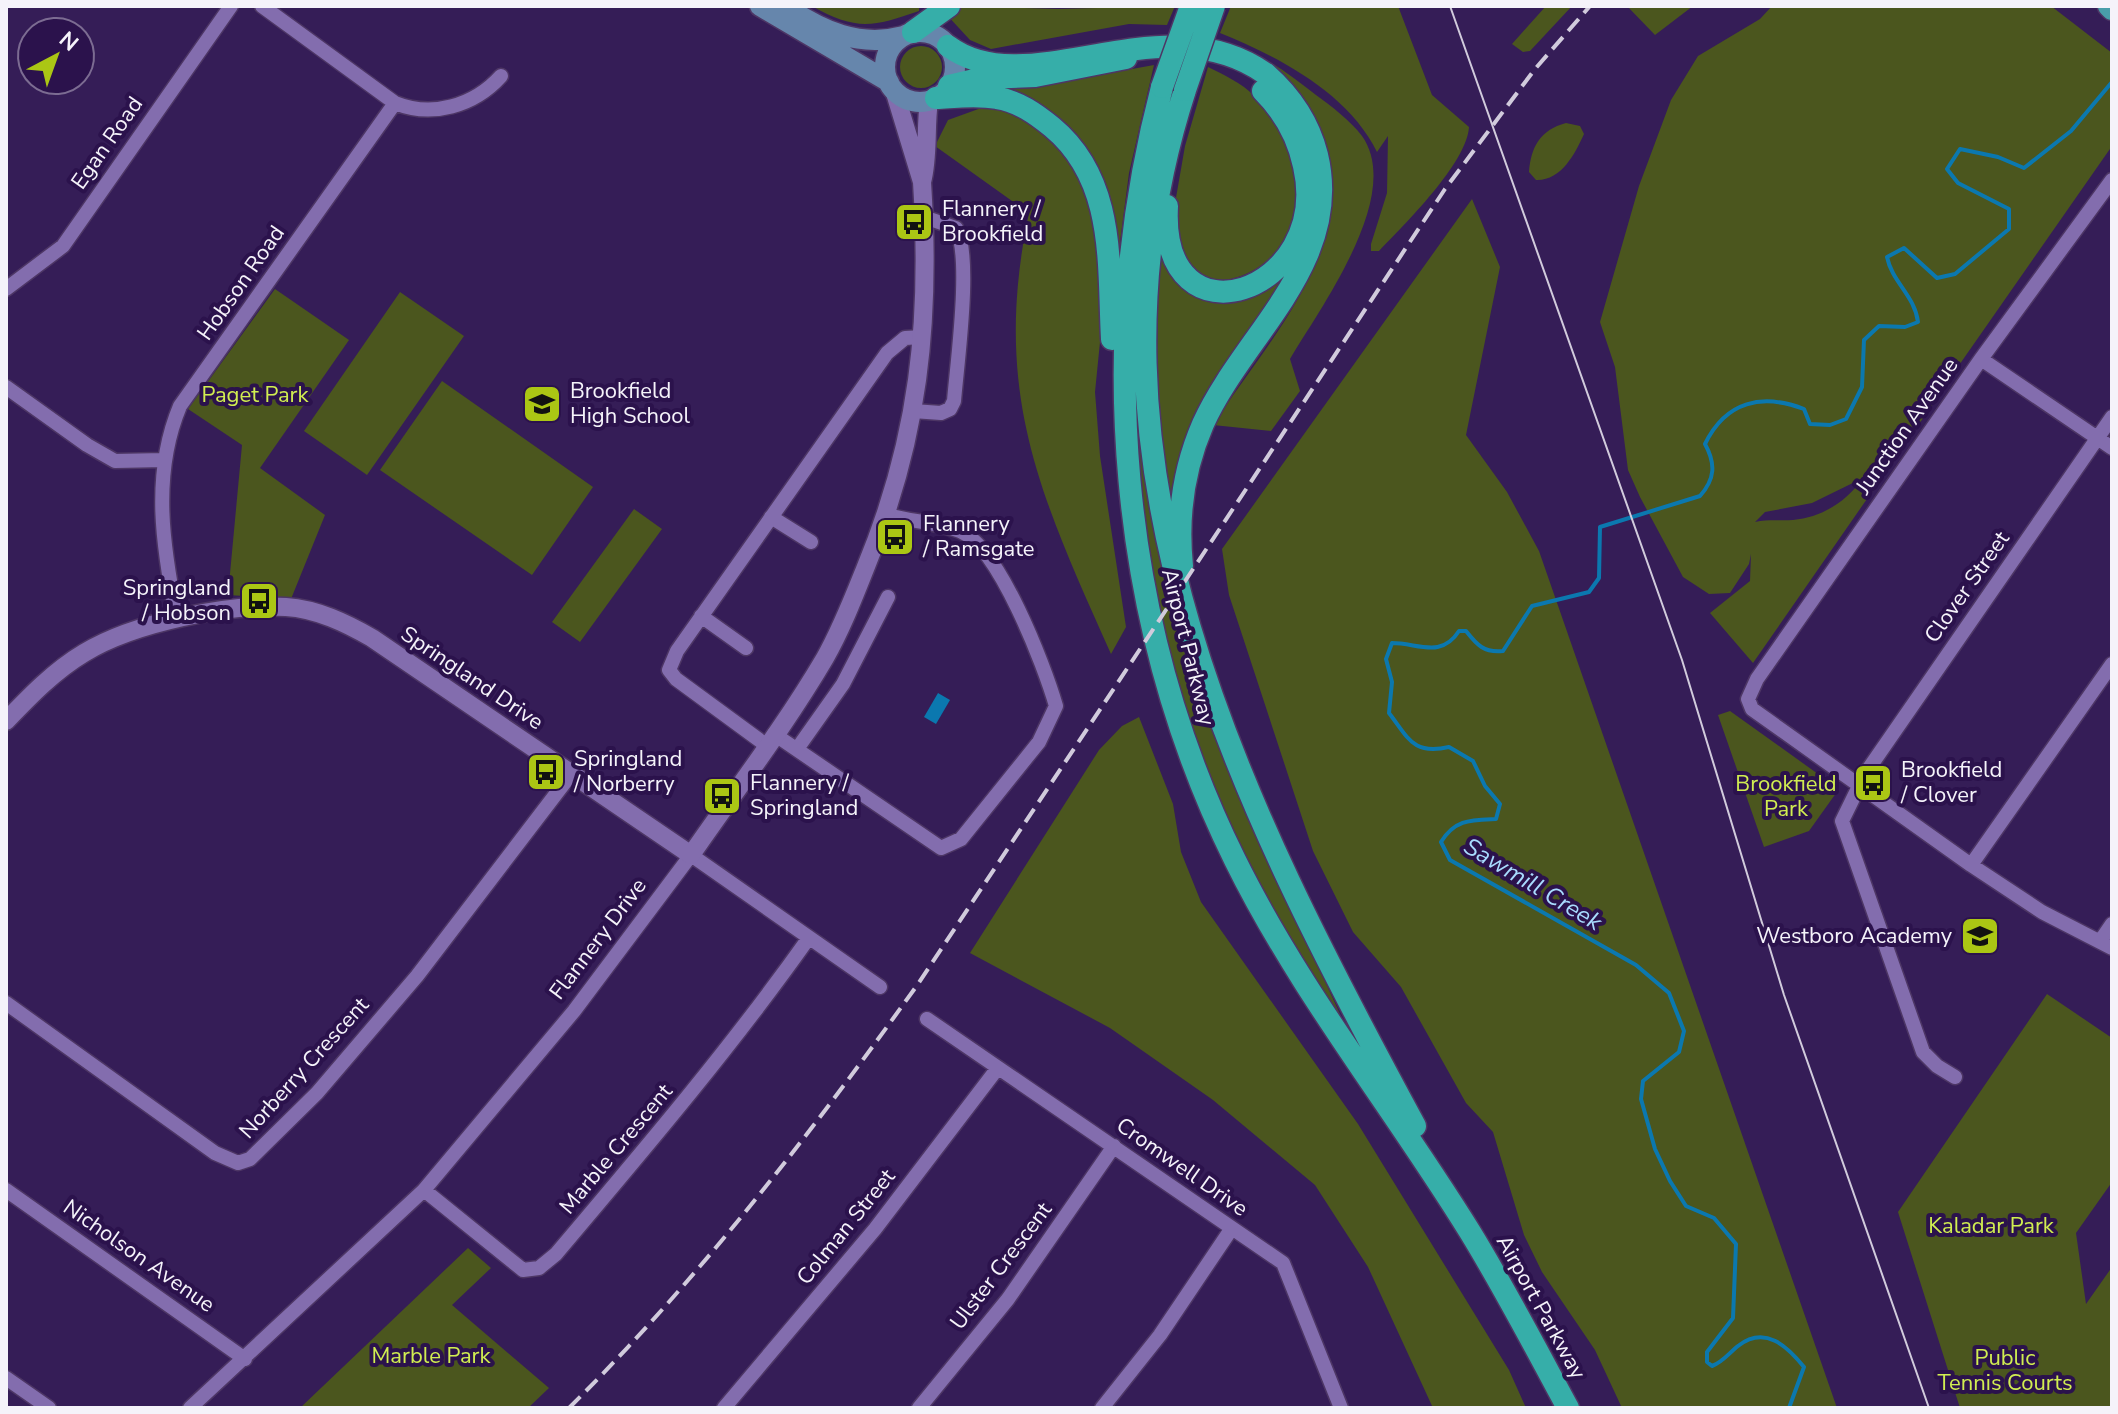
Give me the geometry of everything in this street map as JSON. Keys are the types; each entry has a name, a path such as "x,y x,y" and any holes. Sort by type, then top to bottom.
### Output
{"highway":[{"path":"908,34 949,6"},
{"name":"Airport Parkway","path":"1191,6 1174,89 1151,237 1145,376 1150,450 1162,529 1176,588 1242,775 1285,876 1335,980 1568,1408"},
{"name":"Airport Parkway","path":"1214,6 1174,89 1139,198 1126,308 1127,430 1136,531 1146,597 1172,699 1197,774 1235,862 1289,957 1469,1231"},
{"path":"948,46 972,59 1015,61 1165,38 1216,46 1242,57 1275,82 1295,105 1314,141 1323,196 1309,252 1291,288 1211,409 1187,468 1180,545 1193,634"},
{"path":"938,95 983,78 1035,76 1161,53 1211,60 1248,78 1268,96 1290,127 1306,172 1308,204 1297,243 1282,265 1261,283 1238,292 1216,292 1191,281 1174,263 1169,250 1168,203 1174,89"},
{"path":"938,95 988,97 1020,106 1068,142 1092,180 1105,222 1120,440 1136,531"}],"main road":[{"path":"760,6 913,101 938,95 954,63 948,46 933,34 908,34 880,43 853,39 785,6"},
{"path":"891,86 887,56 908,34"}],"street":[{"name":"Egan Road","path":"6,289 63,246 231,6"},
{"path":"262,6 395,103 413,111 441,110 469,101 501,76"},
{"name":"Flannery Drive","path":"190,1408 424,1190 574,1011 691,855 825,657 888,515 903,466 923,337 927,291 922,182 891,86"},
{"name":"Flannery Drive","path":"922,182 938,95"},
{"name":"Hobson Road","path":"177,619 161,513 164,460 180,406 395,103"},
{"name":"Junction Avenue","path":"1859,783 1752,709 1750,690 1981,359 2112,180"},
{"path":"913,411 941,413 950,409 954,401 960,318 964,241 956,228 946,222 924,217"},
{"path":"888,515 960,531 981,545 995,563 1048,680 1056,706 1039,742 961,839 948,848 931,842 797,749 770,739 676,679 669,670 677,651 701,616 887,353 905,338 923,337"},
{"path":"1981,359 2112,448"},
{"path":"6,387 87,445 115,461 164,460"},
{"name":"Clover Street","path":"1955,1077 1937,1066 1923,1052 1842,821 1859,783 2112,417"},
{"path":"771,517 811,542"},
{"path":"797,749 843,684 888,597"},
{"name":"Springland Drive","path":"6,721 48,678 86,651 177,619 250,608 287,607 345,623 572,773 880,987"},
{"path":"701,616 746,648"},
{"path":"1971,865 2112,664"},
{"name":"Norberry Crescent","path":"6,1003 215,1153 238,1163 250,1159 317,1093 417,976 572,773"},
{"path":"1859,783 1971,865 2042,912 2107,944 2112,924"},
{"name":"Marble Crescent","path":"424,1190 523,1270 539,1268 556,1254 667,1123 765,1002 808,939"},
{"name":"Cromwell Drive","path":"927,1019 1283,1263 1339,1407"},
{"name":"Colman Street","path":"724,1408 875,1229 997,1069"},
{"name":"Ulster Crescent","path":"919,1408 1008,1299 1114,1146"},
{"name":"Nicholson Avenue","path":"6,1190 245,1359"},
{"path":"1102,1408 1160,1335 1232,1228"},
{"path":"6,1378 49,1408"}],"green space":[{"path":"812,6 919,6 919,11 865,24 841,20"},
{"path":"958,6 1058,9 1175,6 1167,25 1129,24 991,49 970,40 946,14"},
{"path":"1231,6 1398,6 1432,95 1469,127 1466,142 1446,175 1379,251 1371,251 1371,244 1387,193 1388,136 1377,152 1349,112 1310,79 1265,53 1220,33"},
{"path":"1546,6 1572,6 1530,51 1523,52 1512,44"},
{"path":"1627,6 1693,6 1655,35"},
{"path":"1772,6 2051,6 2112,53 2112,146 1941,391 1928,399 1935,401 1753,663 1710,613 1750,581 1751,554 1749,564 1730,593 1709,594 1683,577 1628,470 1615,367 1600,322 1639,186 1671,100 1698,56 1760,19","holes":["1863,478 1842,501 1814,515 1793,520 1755,522 1765,512 1812,503"]},
{"path":"1227,42 1273,64 1334,109 1362,136 1372,160 1373,189 1366,219 1337,282 1290,359 1300,391 1271,431 1213,425 1302,291 1319,254 1329,217 1331,178 1320,133 1304,100 1282,81 1242,57"},
{"path":"921,46 936,52 942,67 936,82 921,88 906,82 900,67 906,52"},
{"path":"1154,65 1129,173 1118,258 1103,184 1013,97 1015,84 1066,81"},
{"path":"1208,67 1244,87 1270,115 1292,162 1296,187 1296,211 1289,234 1275,254 1254,270 1226,280 1205,277 1182,261 1173,215 1185,146"},
{"path":"995,103 1041,129 1072,164 1086,192 1096,230 1102,322 1095,392 1100,456 1126,627 1111,654 1063,543 1029,441 1020,389 1016,335 1019,277 1029,213 935,146 948,120"},
{"path":"1566,123 1580,126 1584,134 1576,150 1560,171 1536,180 1529,172 1538,141 1550,130"},
{"path":"1472,199 1500,267 1466,435 1507,492 1539,551 1837,1408 1622,1408 1595,1350 1542,1272 1524,1235 1493,1132 1466,1103 1401,987 1353,932 1313,851 1229,595 1222,549"},
{"path":"1159,252 1198,292 1289,263 1278,296 1172,508 1168,507 1156,397"},
{"name":"Paget Park","path":"275,289 349,340 260,468 325,515 291,599 228,595 242,445 188,409"},
{"path":"400,292 464,336 367,475 304,431"},
{"path":"1137,357 1140,437 1154,527 1190,665 1231,776 1340,1014 1336,1017 1259,894 1217,805 1161,635 1133,441"},
{"path":"442,381 593,487 532,575 380,470"},
{"path":"634,509 662,529 580,642 552,622"},
{"name":"Brookfield Park","path":"1730,711 1839,789 1809,831 1764,847 1718,715"},
{"path":"1139,717 1173,804 1181,852 1201,902 1358,1124 1509,1370 1526,1408 1433,1408 1368,1267 1315,1185 1213,1100 1110,1028 970,953 1099,750 1122,726"},
{"name":"Kaladar Park","path":"2047,994 2112,1038 2112,1182 2076,1233 2086,1304 2112,1267 2112,1408 1960,1408 1898,1212"},
{"name":"Marble Park","path":"468,1248 491,1268 452,1305 549,1388 528,1408 300,1408"}],"water":[{"path":"938,693 950,700 936,724 924,717"}],"waterway":[{"name":"Sawmill Creek","path":"1789,1408 1804,1367 1775,1341 1757,1337 1738,1346 1716,1364 1712,1366 1707,1362 1707,1352 1733,1318 1736,1244 1714,1218 1686,1206 1655,1149 1641,1099 1643,1081 1679,1052 1684,1031 1669,993 1636,965 1450,860 1441,842 1446,834 1464,822 1496,819 1500,804 1485,786 1473,761 1449,747 1419,747 1402,730 1389,713 1392,682 1386,659 1392,643 1437,647 1452,640 1459,631 1466,631 1486,649 1503,651 1532,606 1589,592 1599,578 1600,527 1700,496 1709,484 1712,471 1705,444 1723,418 1734,410 1747,404 1774,402 1804,409 1810,424 1830,425 1846,419 1862,387 1864,340 1879,326 1905,327 1918,322 1913,304 1887,257 1904,248 1937,278 1955,274 2009,229 2009,209 1958,183 1947,169 1960,149 1998,157 2024,168 2071,131 2112,82"}],"tram line":[{"path":"1450,6 1682,660 1784,995 1929,1408"}],"railway":[{"path":"569,1408 663,1308 752,1204 878,1040 1445,189 1535,69 1590,6"}],"place":[{"name":"Flannery / Brookfield","path":"914,222"},
{"name":"Brookfield High School","path":"542,404"},
{"name":"Flannery / Ramsgate","path":"895,537"},
{"name":"Springland / Hobson","path":"259,601"},
{"name":"Springland / Norberry","path":"546,772"},
{"name":"Brookfield / Clover","path":"1873,783"},
{"name":"Flannery / Springland","path":"722,796"},
{"name":"Westboro Academy","path":"1980,936"}],"park label":[{"name":"Public Tennis Courts","path":"2005,1370"}]}
